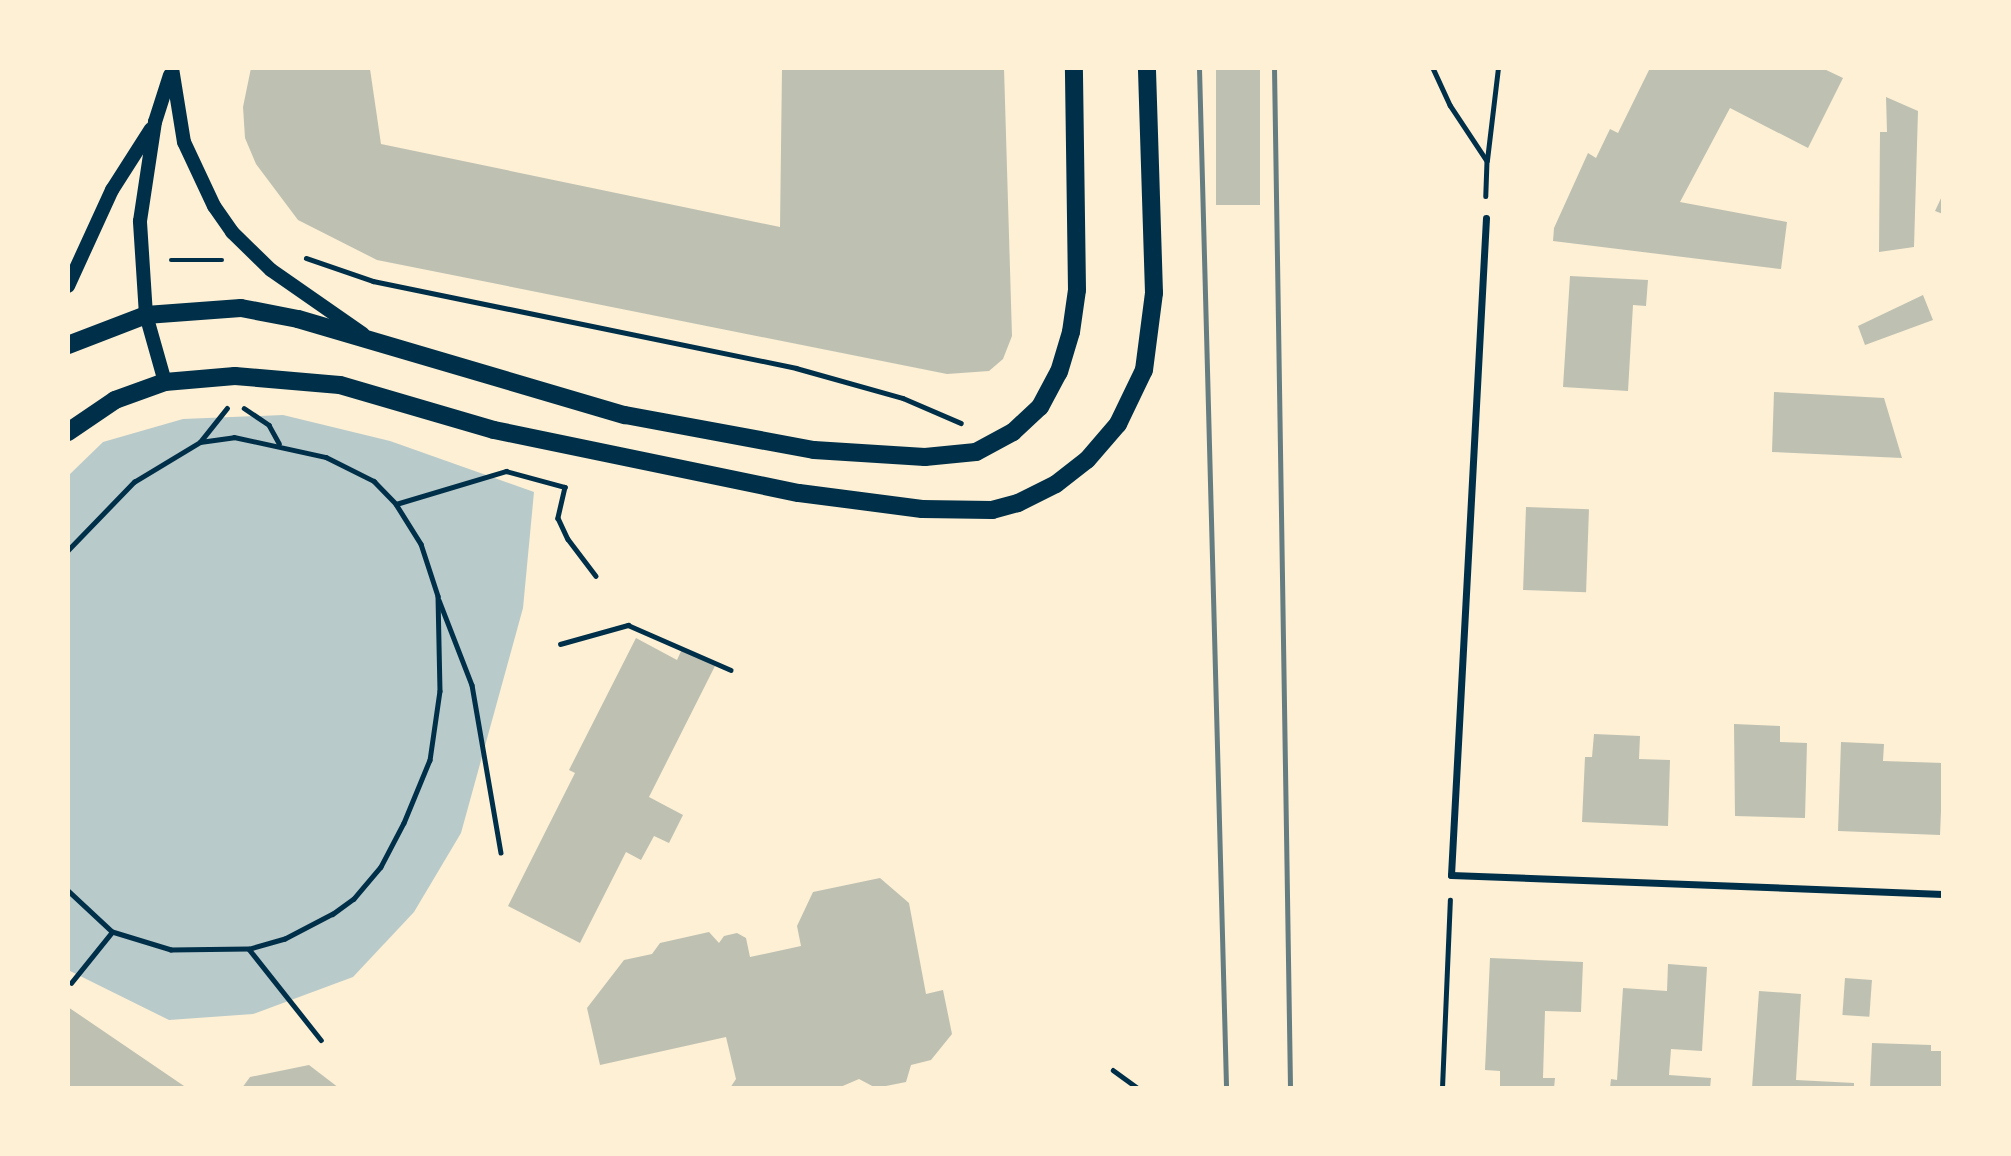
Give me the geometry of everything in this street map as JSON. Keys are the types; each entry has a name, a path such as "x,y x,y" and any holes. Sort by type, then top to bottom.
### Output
{"main road":[{"path":"172,68 184,142 214,206 232,232 298,292 379,344"},
{"path":"164,382 146,315 140,220 155,122 172,68"},
{"path":"68,345 146,315 241,308 379,344 625,415 814,450 951,456 976,452 1013,432 1040,407 1059,372 1071,332 1077,290 1073,68"},
{"path":"68,432 115,400 164,382 235,376 340,385 494,430 799,493 922,509 992,510 1018,503 1076,468 1118,424 1144,370 1152,330 1147,68"},
{"path":"68,286 112,190 155,122"}],"street":[{"path":"1486,218 1451,875 1943,894"}],"path":[{"path":"1433,68 1450,105 1487,161"},
{"path":"1486,218 1487,161 1498,68"},
{"path":"301,256 373,281 796,368 903,398 974,428 1013,432"},
{"path":"68,550 134,482 200,442 232,400"},
{"path":"241,406 269,425 279,443"},
{"path":"200,442 234,437 279,443 353,467 374,481 396,504 421,544 472,685 501,853"},
{"path":"396,504 506,471 565,487 558,518 568,540 596,576"},
{"path":"68,891 112,932 171,950 249,949 285,939 355,899 381,867 429,760 440,691 438,596"},
{"path":"560,644 628,625 731,670"},
{"path":"1442,1088 1451,875"},
{"path":"71,983 112,932"},
{"path":"249,949 321,1040"},
{"path":"1113,1070 1138,1088"}],"shaded area":[{"path":"283,415 390,441 534,492 523,608 461,833 414,912 353,977 253,1014 169,1020 68,970 68,476 103,442 183,419"}],"building":[{"path":"251,68 370,69 381,144 780,227 782,68 1004,68 1012,336 1003,359 989,371 947,374 377,260 298,220 256,164 245,138 243,107"},
{"path":"1216,68 1260,68 1260,205 1216,205"},
{"path":"1650,68 1822,68 1843,78 1808,148 1730,108 1680,202 1787,222 1781,269 1553,241 1554,228 1588,153 1596,158 1610,129 1618,133"},
{"path":"1886,97 1918,111 1914,247 1879,252 1880,132 1887,132"},
{"path":"1943,194 1943,214 1935,211"},
{"path":"1570,276 1648,280 1646,306 1633,305 1628,391 1563,387"},
{"path":"1923,295 1933,320 1865,345 1858,326"},
{"path":"1774,392 1884,398 1902,458 1772,452"},
{"path":"1526,507 1589,509 1586,592 1523,590"},
{"path":"636,638 677,660 682,649 715,666 649,797 683,815 669,843 654,836 641,860 626,852 580,943 508,906 575,773 569,770"},
{"path":"1734,724 1780,726 1780,742 1807,743 1805,818 1735,816"},
{"path":"1594,734 1640,736 1639,759 1670,760 1668,826 1582,822 1585,757 1592,757"},
{"path":"1841,742 1884,744 1883,761 1943,763 1940,835 1838,831"},
{"path":"880,878 909,903 926,994 943,990 952,1034 931,1060 911,1065 906,1082 876,1088 859,1079 838,1088 730,1088 736,1079 726,1037 600,1065 587,1008 624,960 652,954 660,943 709,932 719,943 724,936 737,933 746,938 750,957 801,946 797,926 813,892"},
{"path":"1490,958 1583,962 1581,1012 1545,1011 1543,1078 1555,1078 1554,1088 1500,1088 1500,1071 1485,1070"},
{"path":"1668,964 1707,967 1702,1051 1671,1049 1669,1075 1711,1078 1710,1088 1610,1088 1611,1079 1617,1080 1623,988 1667,991"},
{"path":"1845,978 1872,980 1869,1017 1842,1015"},
{"path":"1759,991 1801,994 1796,1080 1854,1083 1854,1088 1752,1088"},
{"path":"68,1007 187,1088 68,1088"},
{"path":"1872,1043 1931,1045 1931,1051 1943,1051 1943,1088 1870,1088"},
{"path":"309,1065 339,1088 242,1088 250,1077"}],"railway":[{"path":"1199,68 1226,1088"},
{"path":"1274,68 1290,1088"}]}
